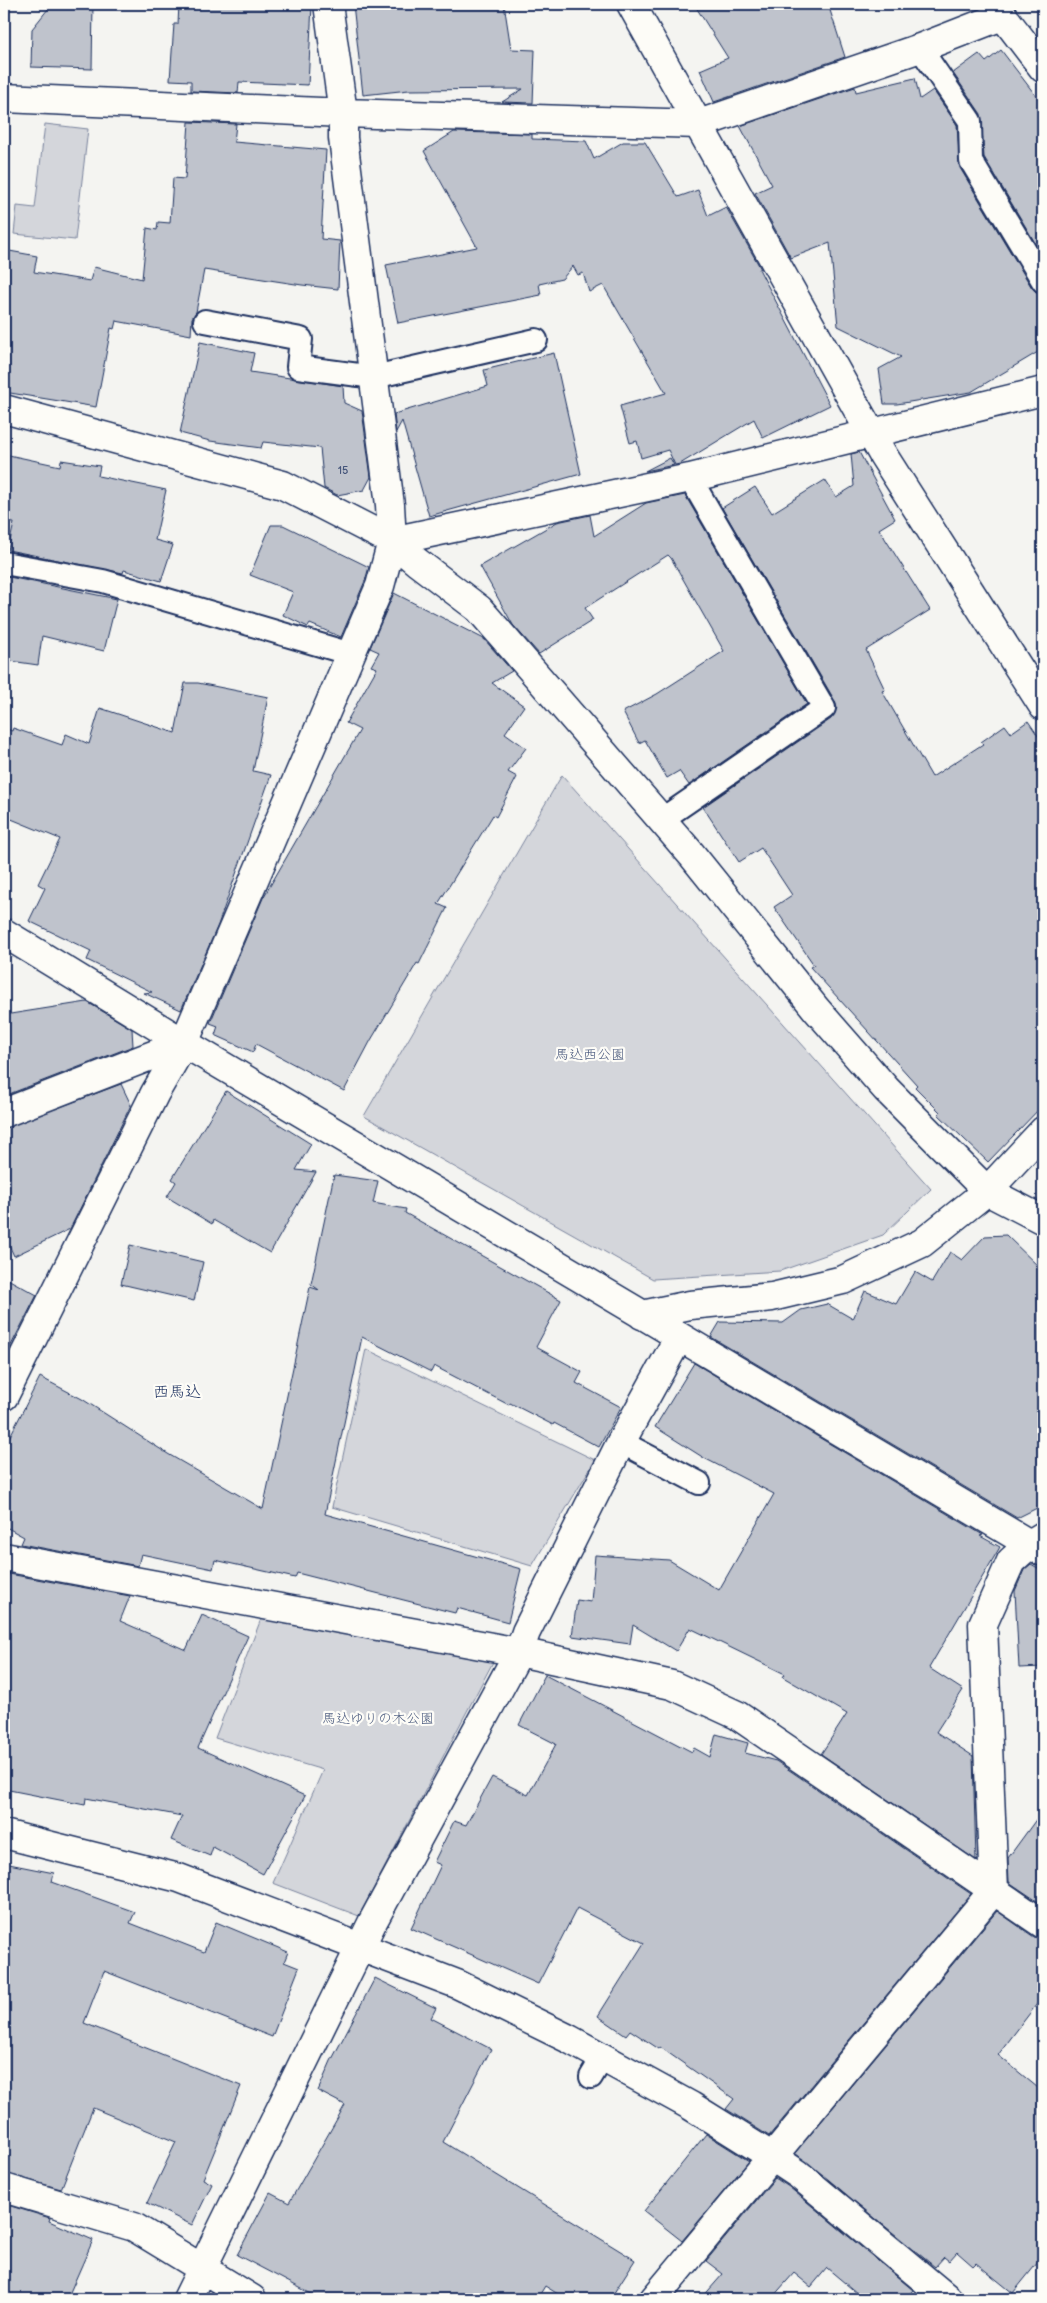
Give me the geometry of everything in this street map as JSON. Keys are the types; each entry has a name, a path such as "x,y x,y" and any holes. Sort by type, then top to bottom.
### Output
{"street":[{"path":"4,1396 155,1093 184,1043 380,586 392,541 374,377 343,138 343,113 328,4"},
{"path":"631,4 872,434 1009,655 1043,706"},
{"path":"4,98 343,113 699,124 920,48 998,10 1043,68"},
{"path":"392,541 690,478 1043,391"},
{"path":"4,409 283,486 392,541 416,562 479,609 661,820 816,1010 886,1089 987,1191 1043,1220"},
{"path":"4,932 184,1043 679,1337 1039,1544 1011,1562 983,1624 994,1890 654,2299"},
{"path":"4,1113 184,1043"},
{"path":"642,1315 690,1305 772,1297 844,1280 922,1243 987,1191 1043,1131"},
{"path":"188,2299 360,1946 519,1652 526,1632 621,1442 679,1337"},
{"path":"4,1557 519,1652 672,1685 737,1715 1043,1924"},
{"path":"4,1834 179,1878 458,1984 597,2067 691,2106 831,2190 948,2299"},
{"path":"4,2188 134,2227 252,2299"}],"lane":[{"path":"920,48 970,121 971,161 1043,281"},
{"path":"205,321 301,339 298,367 374,377 536,340"},
{"path":"661,820 824,708 690,478"},
{"path":"4,563 103,580 351,654"},
{"path":"621,1442 699,1483"}],"green space":[{"path":"45,124 88,129 75,240 14,234 17,206 35,208"},
{"name":"馬込西公園","path":"562,775 931,1189 883,1235 780,1271 653,1279 364,1116"},
{"path":"366,1349 595,1460 532,1566 332,1507"},
{"name":"馬込ゆりの木公園","path":"261,1619 493,1662 359,1916 273,1883 323,1770 215,1738"}],"building":[{"path":"52,4 93,4 92,69 31,67 32,29"},
{"path":"179,4 312,4 308,85 239,82 238,93 191,91 191,81 170,80 174,24 178,24"},
{"path":"353,4 504,4 511,49 535,50 533,103 502,102 523,89 409,90 363,95"},
{"path":"694,4 828,4 845,57 714,102 700,70 728,58"},
{"path":"1001,50 1043,105 1043,256 984,157 981,114 953,73 979,54 986,62"},
{"path":"915,78 920,99 933,90 957,125 960,168 1032,288 1036,292 1043,294 1043,349 971,392 897,404 884,404 879,369 901,357 838,326 830,243 791,258 755,193 772,185 740,126 855,87 856,92"},
{"path":"189,122 236,124 234,142 326,150 321,239 340,241 338,289 204,270 196,312 192,318 191,335 116,321 114,329 111,328 96,407 4,392 4,250 37,256 34,272 90,281 94,267 142,279 147,228 157,230 158,222 170,223 173,178 185,179"},
{"path":"454,132 532,134 532,139 586,141 594,159 623,142 645,142 678,197 698,190 708,216 726,207 761,269 759,269 830,405 763,438 754,419 680,464 675,465 668,450 641,458 637,441 630,443 620,406 666,393 603,285 589,292 583,273 578,275 573,266 562,279 539,284 541,295 398,323 386,265 477,247 424,151"},
{"path":"200,342 254,353 250,372 343,386 344,403 362,411 371,477 364,490 337,495 324,488 320,448 263,442 261,448 210,441 180,433"},
{"path":"554,353 581,474 429,516 402,421 396,432 394,414 488,386 484,370"},
{"path":"859,452 895,519 879,529 930,610 866,650 885,690 882,691 932,777 983,744 981,742 1005,725 1011,733 1028,721 1043,743 1043,1105 988,1162 938,1114 940,1112 915,1087 917,1085 810,967 814,965 774,907 792,895 761,848 739,862 703,807 831,719 837,708 835,701 722,508 755,487 772,513 825,480 836,497 854,486 851,454"},
{"path":"4,454 60,466 61,460 100,466 98,476 166,490 155,540 173,545 161,581 124,570 123,573 8,550 14,523 4,522"},
{"path":"670,458 674,465 645,471"},
{"path":"685,495 807,704 689,785 679,771 667,778 645,740 639,743 623,712 657,694 724,651 671,558 668,555 585,608 593,620 539,654 513,625 480,566 557,522 590,515 594,536 646,503"},
{"path":"271,525 283,525 369,567 341,637 310,624 308,627 283,615 293,592 250,575"},
{"path":"4,576 117,599 104,651 42,636 38,665 4,660"},
{"path":"394,593 484,639 512,671 492,683 524,706 505,733 526,748 508,772 517,777 496,817 493,815 438,904 447,908 419,964 417,963 371,1040 344,1091 256,1044 253,1052 215,1035 218,1026 210,1023 263,898 360,730 346,723 377,668 371,666 379,652 370,648"},
{"path":"185,683 198,683 268,697 253,771 271,775 218,925 181,1010 144,993 152,992 87,960 91,951 29,921 45,888 38,884 60,839 4,816 4,728 12,731 13,728 62,745 66,734 89,744 100,708 175,733"},
{"path":"87,1002 132,1029 133,1046 4,1096 4,1015"},
{"path":"121,1084 131,1105 70,1229 14,1256 4,1234 4,1128"},
{"path":"226,1091 311,1144 296,1170 316,1172 270,1253 213,1220 212,1224 167,1197 176,1182 172,1179"},
{"path":"334,1175 378,1181 373,1203 406,1209 405,1213 561,1300 536,1347 582,1372 576,1383 621,1407 599,1447 554,1423 553,1425 510,1403 509,1405 434,1366 431,1372 362,1337 325,1514 521,1569 508,1622 457,1608 455,1613 297,1573 295,1578 215,1560 213,1569 141,1554 138,1566 21,1544 24,1537 4,1526 4,1448 40,1377 82,1399 168,1454 263,1509 310,1287 319,1290 311,1284"},
{"path":"1006,1235 1043,1271 1043,1505 1017,1518 711,1337 720,1322 783,1323 801,1310 827,1304 853,1319 865,1291 896,1304 915,1272 932,1282 950,1252 962,1260 985,1236"},
{"path":"130,1245 203,1262 194,1301 121,1284"},
{"path":"4,1277 37,1295 4,1359"},
{"path":"694,1363 983,1535 980,1536 1000,1547 929,1668 963,1690 936,1732 973,1756 976,1860 821,1754 847,1714 783,1677 785,1674 690,1628 676,1651 633,1625 630,1644 572,1636 577,1600 591,1602 595,1555 669,1560 719,1590 774,1494 704,1458 655,1427"},
{"path":"1031,1564 1043,1571 1043,1667 1019,1668 1015,1591 1024,1570"},
{"path":"9,1574 130,1596 120,1621 186,1650 202,1615 248,1636 198,1748 305,1796 263,1874 213,1847 210,1856 171,1840 182,1816 86,1798 85,1805 4,1789 4,1587"},
{"path":"545,1675 692,1752 694,1748 710,1757 716,1734 748,1743 745,1753 776,1761 971,1894 769,2136 726,2109 734,2099 660,2047 659,2049 630,2030 626,2035 598,2016 644,1943 577,1908 538,1984 411,1928 441,1865 434,1862 454,1821 466,1825 492,1777 528,1795 556,1744 519,1725"},
{"path":"1043,1810 1043,1905 1009,1882 1008,1858"},
{"path":"4,1863 54,1873 52,1882 135,1912 130,1923 204,1952 216,1922 288,1952 284,1962 299,1968 272,2037 104,1971 84,2023 241,2086 203,2179 212,2184 192,2225 147,2203 176,2142 93,2108 61,2189 4,2173"},
{"path":"997,1911 1034,1937 1043,1939 1043,1996 998,2055 1043,2092 1043,2256 1013,2293 976,2263 973,2266 957,2252 949,2261 944,2257 935,2267 795,2153"},
{"path":"375,1978 436,2008 431,2018 491,2049 443,2142 635,2260 610,2299 566,2299 545,2286 537,2299 321,2299 237,2255 270,2193 289,2203 345,2105 318,2091 331,2061"},
{"path":"706,2134 749,2161 682,2241 644,2211"},
{"path":"775,2178 789,2187 913,2290 905,2299 864,2299 827,2268 811,2287 794,2273 771,2299 701,2299 723,2274 706,2261"},
{"path":"4,2204 50,2218 49,2221 93,2240 67,2299 4,2299"}],"district":[{"name":"西馬込","path":"177,1392"}]}
